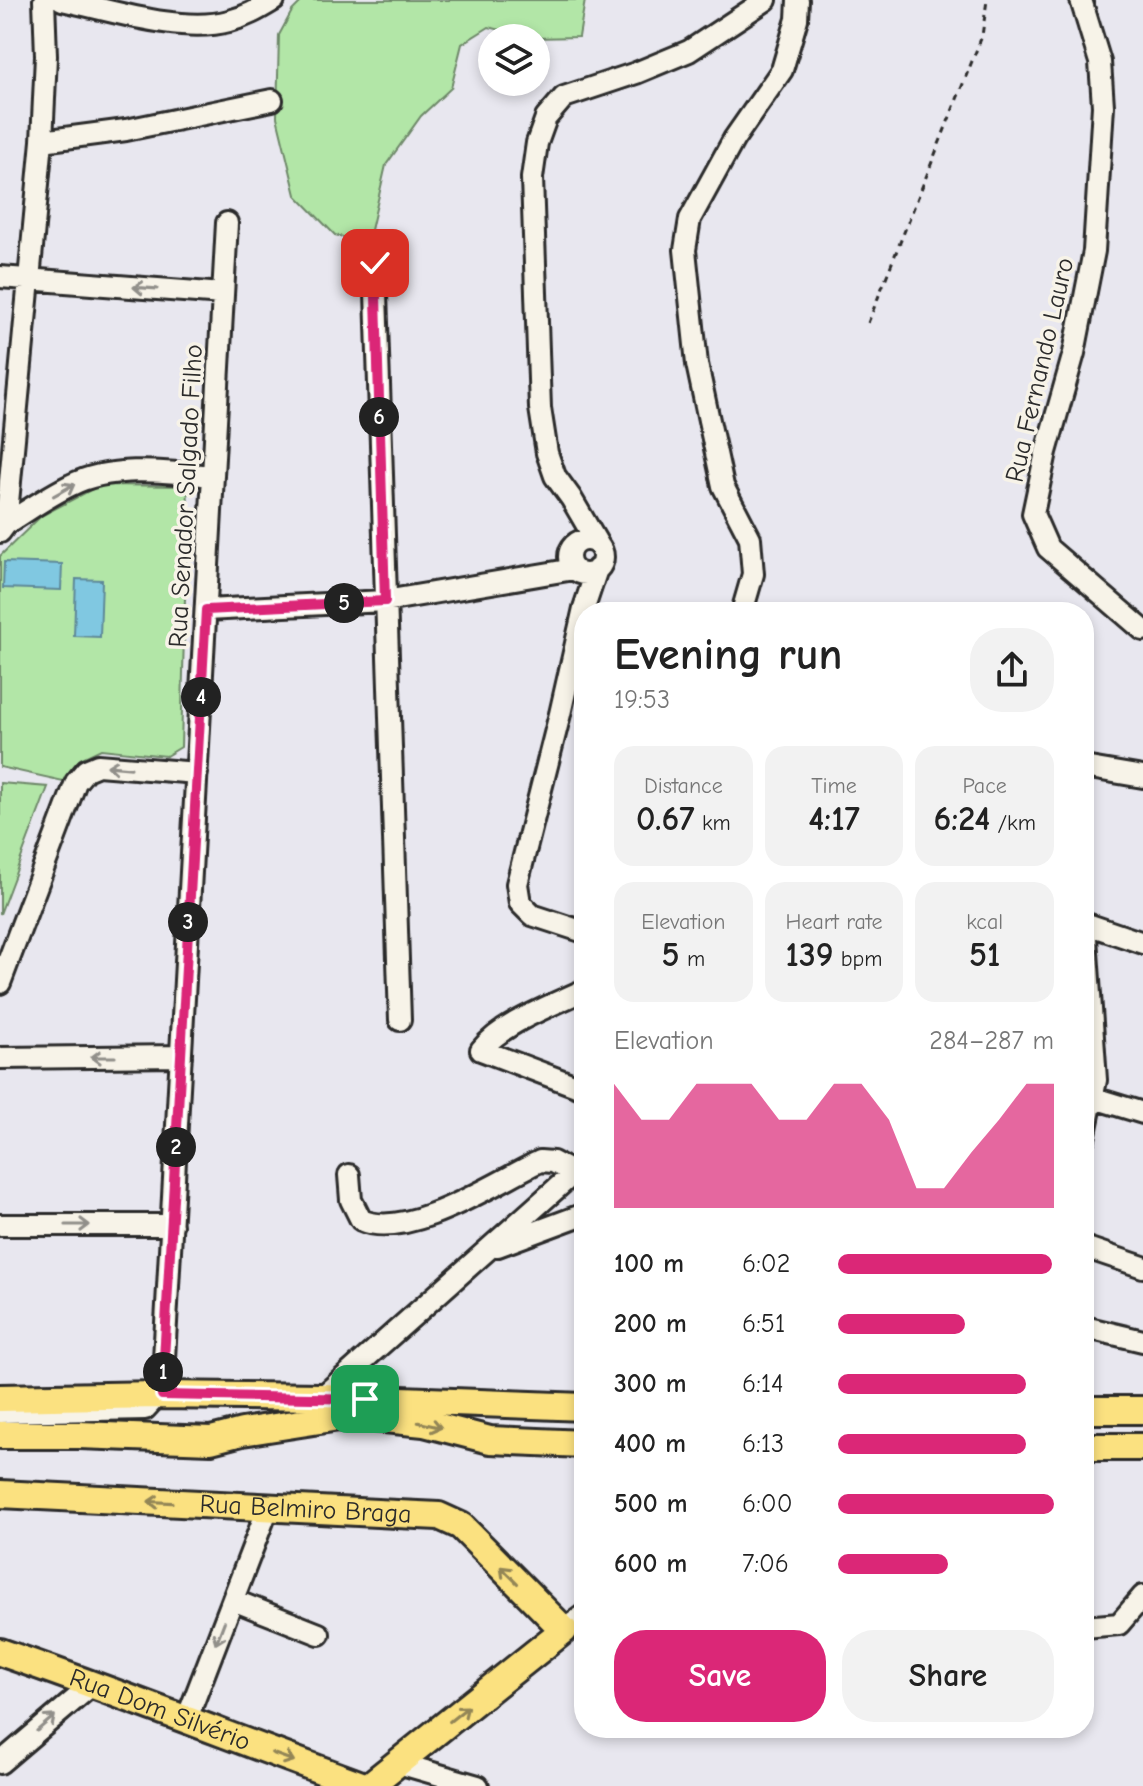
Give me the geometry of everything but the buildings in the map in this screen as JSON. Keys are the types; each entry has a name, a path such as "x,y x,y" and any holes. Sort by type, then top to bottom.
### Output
{"main road":[{"path":"344,1377 365,1399"},
{"path":"79,1435 93,1431 142,1433 159,1415 160,1395"},
{"path":"160,1395 178,1423 211,1440"},
{"path":"0,1398 160,1395 322,1397 574,1407"},
{"path":"242,1432 322,1397"},
{"path":"511,1441 506,1430 506,1418 512,1404"},
{"path":"1094,1410 1143,1410"},
{"path":"0,1435 211,1440 339,1417 424,1423 490,1440 574,1444"},
{"path":"1094,1447 1143,1447"},
{"name":"Rua Belmiro Braga","path":"0,1494 439,1516 461,1526 574,1623"},
{"path":"382,1778 574,1623"},
{"name":"Rua Dom Silvério","path":"0,1652 186,1721 382,1778"}],"street":[{"path":"3,528 42,141 46,56 44,0"},
{"path":"62,0 173,24 204,25 225,23 249,15 274,0"},
{"path":"206,610 385,601 585,571 602,561 599,546 555,476 547,453 540,408 532,178 537,143 546,118 564,97 689,51 766,0"},
{"path":"745,602 753,574 750,538 723,486 697,364 685,250 690,219 734,139 782,70 797,19 798,0"},
{"name":"Rua Fernando Lauro","path":"1081,0 1100,62 1103,106 1094,251 1074,353 1046,452 1033,514 1048,548 1143,630"},
{"path":"42,141 126,130 272,100"},
{"name":"Rua Senador Salgado Filho","path":"160,1395 227,223"},
{"path":"375,263 400,1020"},
{"path":"0,277 223,294"},
{"path":"3,528 72,484 101,475 170,473 213,476"},
{"path":"579,510 576,543 569,555 585,571 584,602"},
{"path":"576,543 585,540 599,546"},
{"path":"574,649 517,884 520,903 532,915 574,929"},
{"path":"0,983 76,782 86,770 98,765 197,773"},
{"path":"1094,769 1143,777"},
{"path":"1094,927 1143,943"},
{"path":"574,995 522,1020 481,1050 574,1085"},
{"path":"0,1058 181,1056"},
{"path":"1094,1099 1143,1113"},
{"path":"349,1175 351,1200 361,1220 389,1226 456,1204 540,1161 574,1168"},
{"path":"322,1397 574,1173"},
{"path":"483,1251 574,1218"},
{"path":"0,1225 172,1225"},
{"path":"1094,1250 1143,1267"},
{"path":"1094,1329 1143,1341"},
{"path":"0,1412 145,1409 160,1395"},
{"path":"186,1721 268,1508"},
{"path":"1094,1626 1119,1624 1143,1596"},
{"path":"233,1600 319,1634"},
{"path":"0,1763 93,1684"},
{"path":"382,1778 478,1786"}],"path":[{"path":"868,323 982,36 987,0"}],"green space":[{"path":"303,0 585,0 579,37 550,38 550,24 478,24 478,34 462,44 451,88 421,116 386,165 368,243 335,235 296,195 277,117 279,35 292,11"},
{"path":"100,485 188,486 181,747 166,756 101,749 80,759 63,781 0,767 0,556 41,516"},
{"path":"0,783 48,787 0,914"}],"water":[{"path":"4,562 62,564 61,590 3,588"},
{"path":"76,579 102,580 100,637 74,636"}],"route":[{"path":"365,1399 162,1395 206,610 385,601 375,263"}]}
